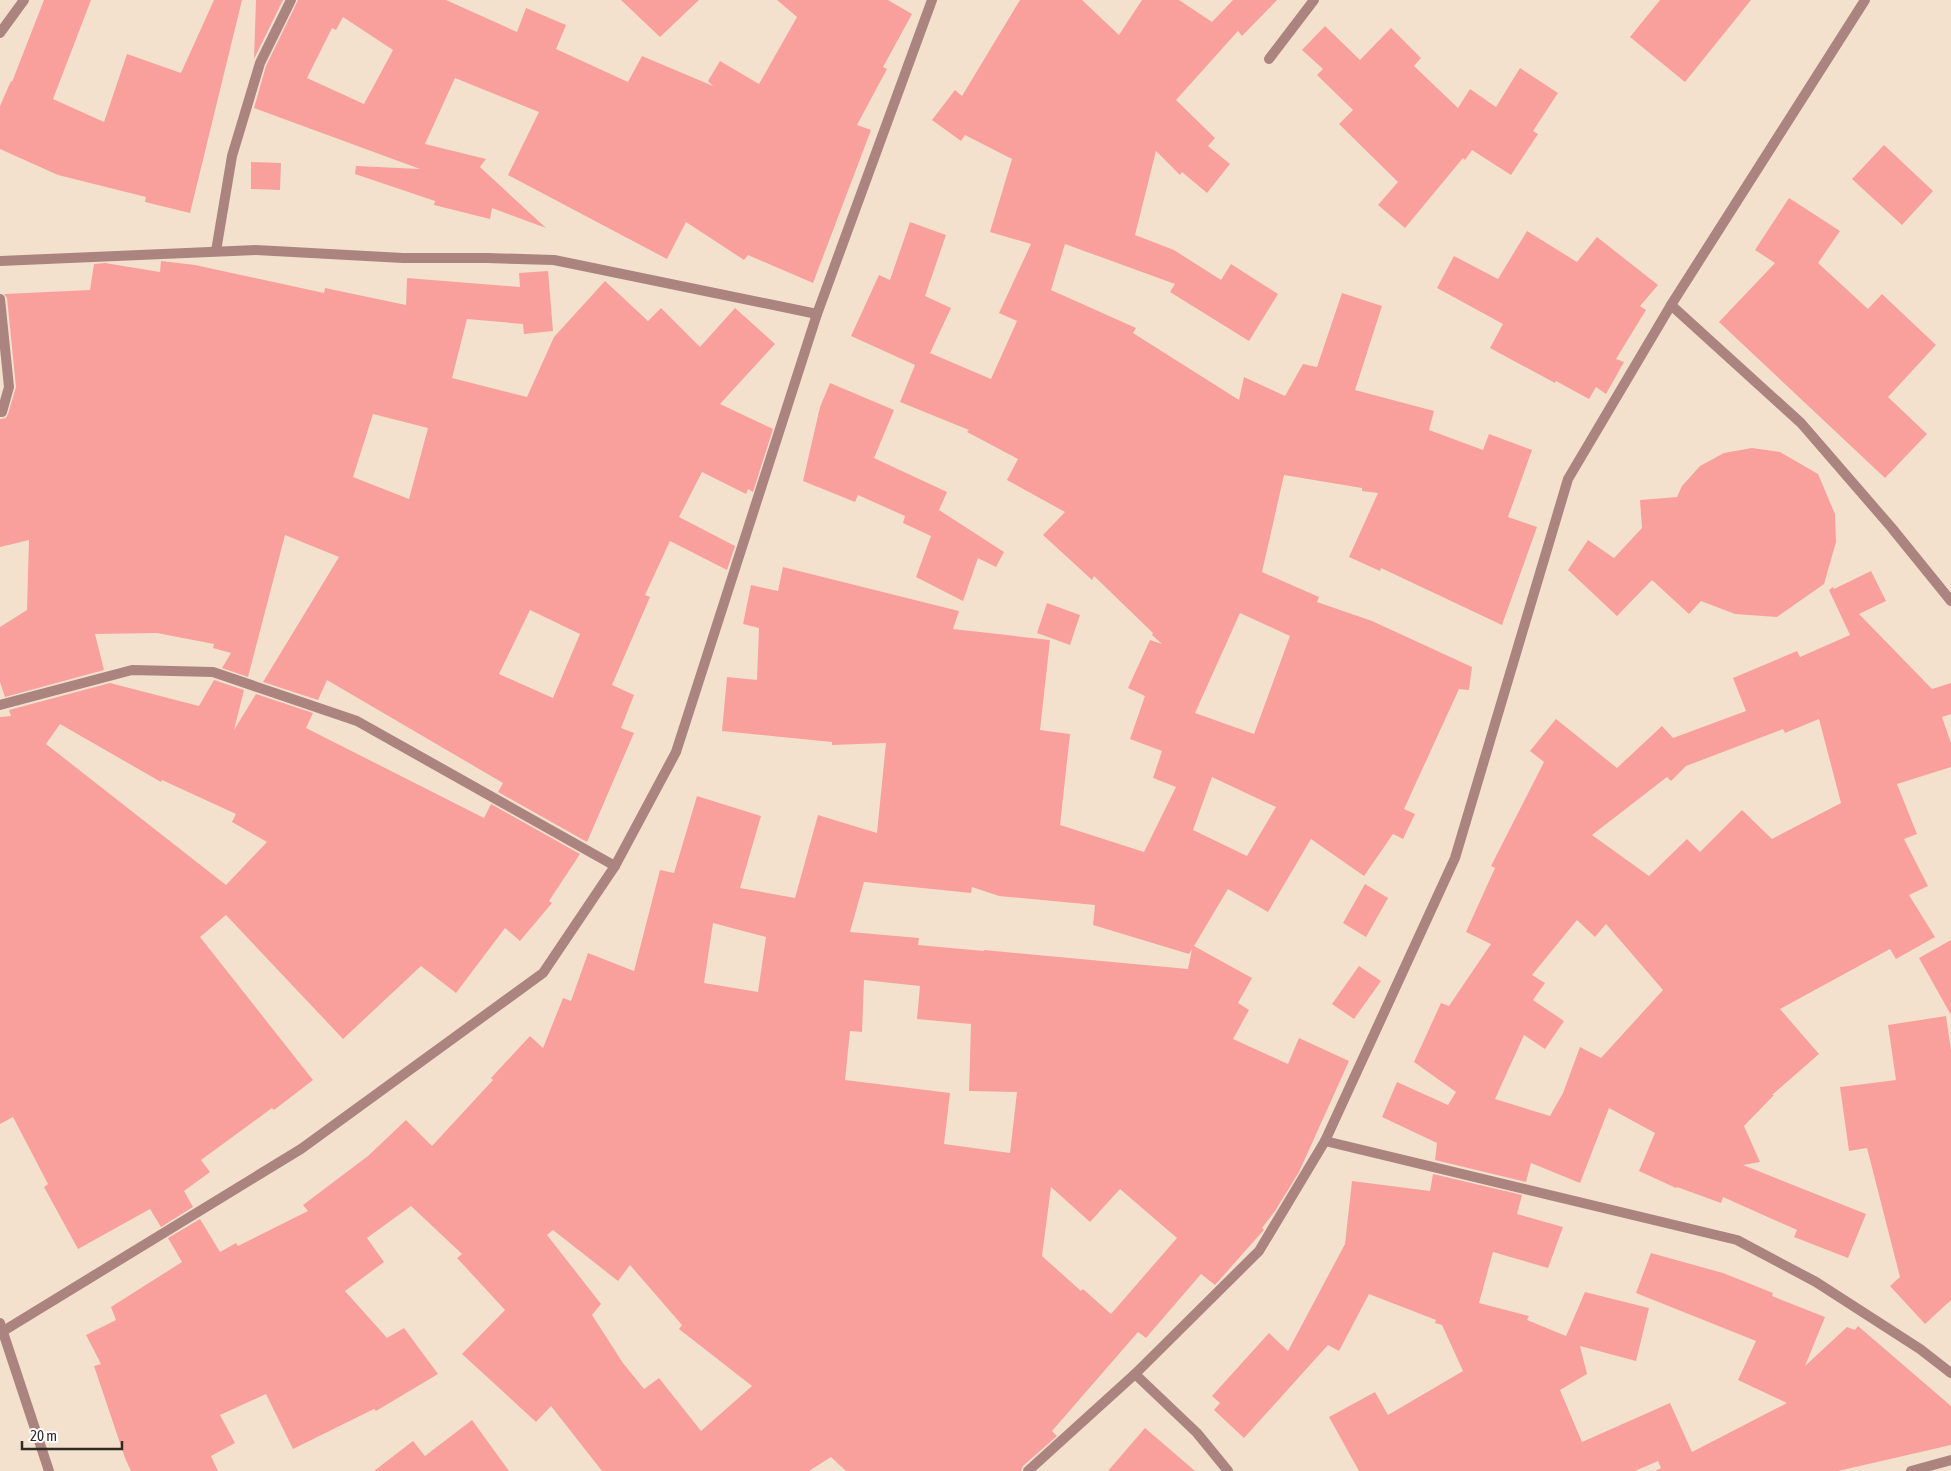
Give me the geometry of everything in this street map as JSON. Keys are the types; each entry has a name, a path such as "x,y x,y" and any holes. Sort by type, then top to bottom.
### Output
{"street":[{"path":"0,33 24,0"},
{"path":"216,251 232,156 260,63 291,0"},
{"path":"49,1471 1,1330 301,1149 543,973 615,866 676,752 817,314 932,0"},
{"path":"1269,59 1314,0"},
{"path":"1028,1471 1135,1374 1259,1251 1325,1141 1455,858 1568,478 1671,305 1865,0"},
{"path":"0,261 256,250 403,258 554,260 817,314"},
{"path":"0,299 9,386 2,412 0,412"},
{"path":"1671,305 1801,424 1891,527 1951,601"},
{"path":"0,705 132,670 213,672 356,721 615,866"},
{"path":"1325,1141 1737,1240 1816,1282 1920,1349 1951,1373"},
{"path":"1135,1374 1197,1432 1228,1471"},
{"path":"1911,1471 1951,1460"}],"building":[{"path":"44,0 91,0 53,99 104,122 127,54 181,73 214,0 242,0 190,213 145,202 146,197 58,175 0,149 0,106 12,82"},
{"path":"256,0 283,0 254,59"},
{"path":"298,0 446,0 517,32 526,8 566,25 556,49 628,82 642,56 713,86 708,81 720,61 759,84 797,17 777,0 888,0 912,14 883,67 887,69 857,125 871,130 813,283 748,255 744,260 686,222 667,259 508,175 539,112 455,78 425,144 486,159 480,167 546,228 492,208 490,219 434,205 435,201 355,174 356,166 420,169 254,108 266,66","holes":["343,17 393,50 364,104 307,78 332,28 336,30"]},
{"path":"621,0 699,0 660,37"},
{"path":"1020,0 1082,0 1119,35 1142,0 1179,0 1212,22 1233,0 1277,0 1242,36 1238,31 1176,100 1215,138 1208,146 1230,164 1207,193 1182,172 1180,175 1156,151 1135,235 1174,250 1221,280 1231,264 1278,294 1249,341 1170,292 1175,284 1065,244 1051,290 1136,328 1133,333 1239,400 1244,377 1285,396 1303,364 1317,367 1342,293 1382,306 1355,390 1434,411 1429,430 1483,450 1489,434 1532,450 1508,517 1537,527 1502,625 1381,568 1380,571 1349,557 1378,493 1362,491 1362,488 1284,475 1262,572 1319,597 1317,602 1372,621 1472,667 1469,690 1459,689 1404,809 1415,814 1403,839 1393,834 1364,876 1311,839 1268,912 1228,889 1194,946 1252,978 1238,1003 1249,1010 1233,1039 1288,1064 1299,1038 1349,1061 1299,1172 1262,1228 1264,1230 1215,1285 1201,1274 1146,1338 1138,1332 1052,1431 1057,1436 1023,1466 1021,1471 846,1471 831,1457 809,1471 602,1471 551,1406 536,1422 462,1354 505,1310 457,1258 462,1254 411,1206 367,1238 384,1262 345,1291 387,1338 404,1328 438,1374 376,1411 374,1409 293,1449 266,1394 220,1415 235,1443 211,1456 218,1471 131,1471 94,1366 101,1364 86,1335 116,1320 111,1307 182,1262 168,1238 200,1219 220,1252 236,1243 238,1246 308,1211 303,1205 368,1156 406,1120 432,1146 493,1080 491,1078 530,1036 543,1048 563,998 571,1001 588,953 634,971 660,870 674,873 697,796 761,816 740,888 795,898 818,815 877,833 886,743 832,745 832,742 722,731 727,677 757,680 759,628 743,624 751,585 778,591 783,567 959,611 953,629 1050,640 1040,730 1070,734 1060,825 1144,852 1176,787 1153,778 1162,751 1130,739 1145,696 1128,688 1150,640 1162,644 1094,576 1092,580 1043,535 1065,512 1007,480 1018,459 967,432 969,430 900,402 915,365 851,336 879,275 890,280 910,222 946,235 925,296 951,308 930,353 991,379 1017,321 999,313 1031,244 990,232 1012,159 965,135 961,141 932,120 955,90 962,96","holes":["1240,613 1290,636 1254,734 1195,713","1212,777 1276,807 1247,856 1193,830","864,882 971,893 972,887 999,896 1095,905 1093,925 1189,954 1192,949 1188,969 918,945 919,938 850,932","713,923 766,937 758,992 704,983","864,980 920,986 917,1019 971,1024 969,1091 1017,1092 1010,1153 944,1144 950,1093 845,1080 850,1031 862,1032","1051,1187 1090,1222 1120,1189 1177,1238 1111,1314 1083,1289 1081,1291 1042,1256","553,1230 618,1281 630,1265 682,1325 679,1329 752,1386 701,1431 659,1378 644,1389 623,1363 592,1315 601,1304 547,1235"]},
{"path":"1660,0 1751,0 1685,82 1630,37"},
{"path":"1325,26 1360,60 1391,28 1421,58 1414,66 1458,108 1470,89 1496,107 1520,68 1558,93 1533,131 1538,134 1511,175 1472,150 1465,160 1463,158 1405,228 1378,205 1398,182 1339,124 1353,110 1317,75 1323,69 1302,50"},
{"path":"1884,145 1933,191 1902,225 1852,179"},
{"path":"251,162 281,163 280,190 251,189"},
{"path":"1789,198 1840,231 1818,263 1868,309 1882,294 1936,345 1888,397 1927,434 1885,478 1719,322 1775,263 1755,250"},
{"path":"1527,231 1577,262 1597,237 1658,285 1640,306 1646,310 1616,359 1624,362 1606,394 1596,387 1589,399 1490,348 1503,324 1437,288 1454,256 1498,279"},
{"path":"161,261 195,265 324,293 325,288 406,305 407,278 520,287 519,273 548,271 553,331 524,334 523,324 467,319 452,378 527,397 554,337 605,281 648,321 661,308 700,347 735,308 775,344 720,404 773,429 753,492 748,489 746,494 702,472 679,517 735,546 727,570 670,541 645,595 650,597 612,685 634,695 621,728 634,733 587,842 498,792 503,783 327,680 318,700 263,682 339,557 285,535 248,677 222,668 231,653 213,648 214,644 157,633 95,634 104,670 5,697 0,682 0,627 27,610 29,540 0,547 0,419 6,418 8,414 16,387 7,298 4,294 90,290 94,264 105,263 160,272","holes":["373,414 428,428 409,499 353,477","530,610 580,634 553,698 499,674"]},
{"path":"830,383 894,410 874,458 947,492 939,510 1004,552 996,567 978,558 963,601 916,577 931,536 903,523 905,516 858,495 855,502 803,481 820,407"},
{"path":"1752,448 1780,452 1818,474 1835,514 1836,542 1824,584 1777,617 1735,614 1701,601 1689,614 1652,580 1617,616 1568,570 1588,540 1614,558 1642,528 1640,500 1677,497 1682,486 1700,466 1724,453"},
{"path":"1871,571 1886,601 1859,614 1932,689 1951,683 1951,714 1942,717 1951,743 1951,767 1897,784 1917,834 1904,839 1928,886 1909,895 1935,937 1896,959 1890,949 1780,1009 1819,1054 1772,1095 1774,1095 1744,1126 1760,1162 1743,1165 1866,1214 1848,1258 1794,1237 1797,1230 1723,1197 1721,1203 1676,1188 1639,1171 1655,1133 1609,1108 1580,1183 1531,1163 1526,1182 1435,1160 1437,1143 1382,1117 1397,1082 1448,1105 1456,1092 1414,1062 1441,1003 1449,1006 1491,944 1466,932 1495,868 1491,866 1544,762 1530,751 1556,719 1617,768 1662,726 1673,738 1746,711 1733,678 1797,651 1800,657 1850,635 1829,590 1833,587 1834,589","holes":["1819,719 1841,803 1772,839 1742,810 1700,852 1687,839 1649,876 1592,835 1667,777 1671,781 1686,766 1783,729 1785,733","1577,920 1595,937 1606,924 1663,990 1601,1058 1580,1047 1563,1093 1550,1116 1495,1099 1524,1035 1545,1049 1564,1021 1533,1000 1545,983 1532,975"]},
{"path":"1047,603 1080,615 1070,645 1037,633"},
{"path":"214,680 244,690 234,730 256,694 313,713 306,728 484,818 491,804 580,854 549,901 552,903 520,941 505,928 456,993 421,966 343,1039 226,915 200,937 313,1080 274,1110 272,1108 201,1160 210,1172 184,1191 193,1207 161,1227 150,1209 78,1249 44,1187 48,1184 13,1117 0,1124 0,717 11,716 9,710 110,683 199,706","holes":["60,724 161,782 162,780 236,814 232,822 267,842 226,885 46,744"]},
{"path":"1365,884 1388,898 1366,937 1343,923"},
{"path":"1951,940 1951,1015 1919,958"},
{"path":"1359,966 1381,981 1354,1019 1332,1004"},
{"path":"1946,1016 1951,1050 1951,1300 1925,1324 1890,1286 1900,1277 1867,1148 1849,1151 1840,1087 1896,1080 1888,1025"},
{"path":"1433,1174 1522,1195 1517,1214 1563,1227 1548,1268 1493,1252 1479,1303 1529,1316 1527,1320 1566,1336 1585,1292 1649,1308 1636,1361 1580,1346 1587,1374 1560,1390 1582,1442 1670,1403 1692,1452 1787,1403 1738,1380 1756,1341 1636,1293 1651,1253 1723,1273 1773,1293 1772,1296 1825,1317 1805,1366 1847,1327 1855,1330 1858,1326 1951,1406 1951,1445 1838,1471 1655,1471 1661,1468 1658,1461 1635,1471 1359,1471 1329,1417 1375,1392 1388,1415 1463,1371 1442,1325 1435,1323 1436,1320 1369,1294 1339,1351 1328,1345 1244,1438 1214,1410 1220,1403 1212,1396 1269,1333 1288,1351 1345,1244 1352,1181 1430,1191"},
{"path":"472,1420 509,1471 374,1471 413,1441 425,1456"},
{"path":"1145,1428 1195,1471 1108,1471"}]}
